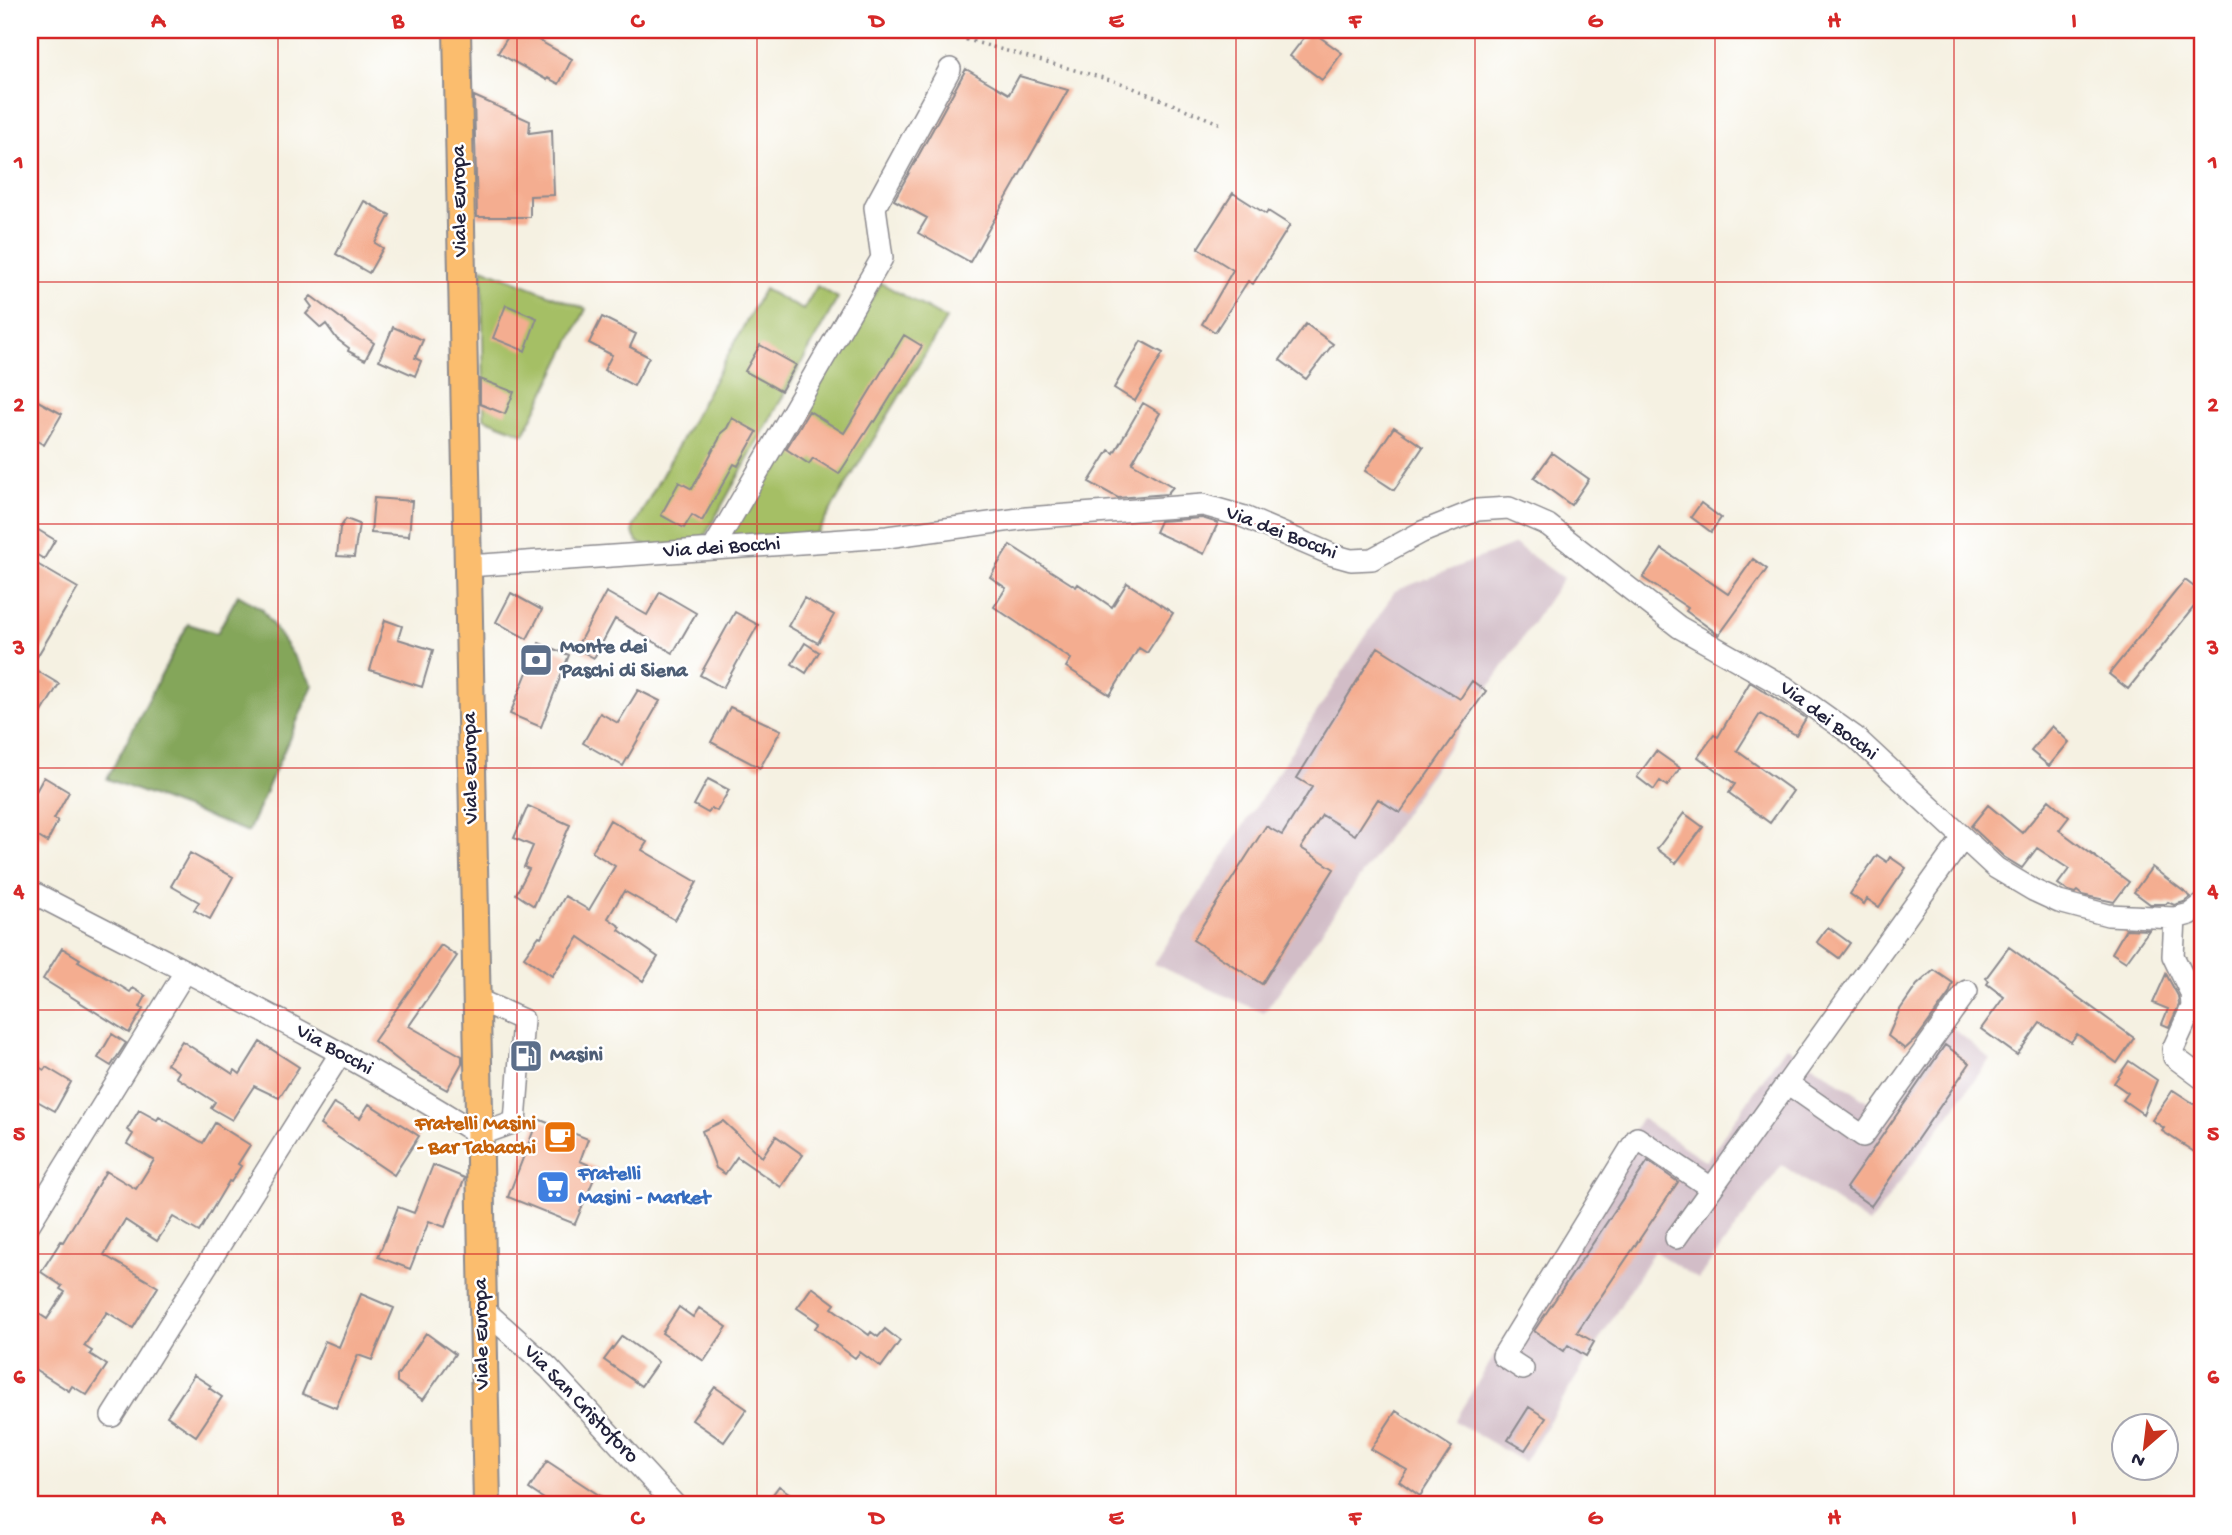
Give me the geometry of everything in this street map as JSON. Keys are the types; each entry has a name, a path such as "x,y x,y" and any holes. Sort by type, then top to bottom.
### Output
{"main road":[{"name":"Viale Europa","path":"457,30 487,1505"}],"street":[{"path":"713,549 883,258 874,206 950,69"},
{"name":"Via dei Bocchi","path":"468,566 887,537 1027,518 1203,505 1242,516 1333,555 1351,560 1372,559 1422,532 1477,510 1509,508 1548,525 1679,626 1786,687 1845,730 1996,868 2059,902 2109,915 2175,918 2190,914 2202,905"},
{"path":"1676,1238 1963,838"},
{"name":"Via Bocchi","path":"30,891 340,1054 479,1135"},
{"path":"2175,918 2173,956 2192,993 2192,1007 2173,1049 2174,1057 2202,1078"},
{"path":"30,1223 185,972"},
{"path":"1787,1083 1863,1136 1967,991"},
{"path":"476,999 523,1020 515,1122 479,1135"},
{"path":"112,1416 340,1054"},
{"path":"1523,1369 1503,1356 1637,1138 1712,1188"},
{"name":"Via San Cristoforo","path":"482,1308 549,1368 675,1505"}],"path":[{"path":"932,30 1121,83 1221,124"}],"shaded area":[{"path":"1515,544 1563,578 1384,843 1264,1013 1154,964 1395,591"},
{"path":"1941,1018 1990,1059 1869,1224 1782,1165 1698,1279 1654,1251 1524,1462 1454,1421 1641,1118 1706,1161 1786,1046 1876,1107"}],"green space":[{"path":"482,268 586,309 524,434 484,418"},
{"path":"881,283 946,319 817,533 726,540"},
{"path":"817,286 838,298 702,541 661,546 639,543 633,528 764,289 803,310"},
{"path":"238,595 262,609 313,685 248,832 107,779 188,624 217,633"}],"building":[{"path":"512,30 520,30 572,59 559,84 498,53"},
{"path":"1310,30 1342,53 1322,80 1290,56"},
{"path":"966,69 1009,94 1019,76 1068,90 970,262 918,233 927,218 894,200"},
{"path":"474,96 530,121 529,133 552,130 554,195 530,196 530,217 477,217"},
{"path":"1233,193 1266,214 1268,211 1290,225 1253,284 1248,281 1215,332 1202,324 1233,270 1198,248"},
{"path":"364,201 390,215 375,243 383,248 369,273 336,254"},
{"path":"311,296 374,343 365,360 348,351 349,348 337,339 326,324 321,328 306,314 312,307 307,300"},
{"path":"506,305 537,318 525,351 493,338"},
{"path":"602,317 636,334 630,347 649,357 634,386 604,370 612,355 589,343"},
{"path":"1306,324 1333,344 1306,379 1280,360"},
{"path":"393,327 423,340 415,358 421,361 415,376 379,360"},
{"path":"904,335 922,346 839,474 813,458 809,464 786,449 809,411 844,433"},
{"path":"1141,341 1163,353 1135,401 1114,388"},
{"path":"760,345 796,365 781,391 745,371"},
{"path":"480,379 514,392 505,414 480,404"},
{"path":"36,400 62,414 44,445 30,437 30,410"},
{"path":"1143,403 1160,413 1132,463 1173,487 1167,494 1118,498 1089,482 1109,450 1114,453"},
{"path":"732,418 757,432 738,466 734,464 702,521 692,515 684,528 661,515 679,482 692,489 721,433"},
{"path":"1394,427 1423,447 1394,490 1365,471"},
{"path":"1552,453 1589,479 1571,505 1534,478"},
{"path":"374,498 412,501 409,536 371,533"},
{"path":"1701,503 1721,518 1711,532 1691,517"},
{"path":"1202,518 1218,523 1204,554 1155,532 1160,521"},
{"path":"346,519 359,524 354,557 337,556 340,528"},
{"path":"30,525 55,540 44,559 30,551"},
{"path":"1010,545 1112,607 1127,583 1173,613 1147,653 1139,648 1110,695 1066,667 1071,659 994,607 1006,588 990,577"},
{"path":"1662,549 1728,594 1753,559 1767,569 1719,635 1686,611 1688,608 1643,578"},
{"path":"37,564 78,588 31,667 59,684 30,732 30,577"},
{"path":"2185,580 2202,593 2202,597 2128,689 2109,674"},
{"path":"606,592 647,615 660,592 696,613 673,653 615,619 594,658 576,648"},
{"path":"511,593 542,610 527,639 496,622"},
{"path":"804,598 834,615 818,643 788,626"},
{"path":"735,612 758,625 723,688 700,675"},
{"path":"385,620 402,626 398,639 433,650 422,687 370,670"},
{"path":"539,643 569,655 541,727 510,714"},
{"path":"805,643 819,652 806,673 792,664"},
{"path":"1378,647 1460,699 1472,681 1486,691 1400,813 1378,799 1355,835 1322,815 1301,848 1334,869 1262,984 1193,940 1266,826 1282,835 1312,787 1297,778"},
{"path":"1750,682 1806,718 1796,735 1760,714 1737,751 1793,791 1770,823 1729,793 1735,784 1698,757 1714,735 1718,737"},
{"path":"638,690 660,701 623,766 583,743 600,713 618,723"},
{"path":"730,707 781,730 760,768 711,742"},
{"path":"2052,726 2069,742 2049,766 2031,751"},
{"path":"1656,751 1680,768 1667,786 1660,781 1654,790 1637,777"},
{"path":"44,777 69,792 54,819 58,821 47,842 30,832 30,802"},
{"path":"708,779 729,790 717,811 711,808 708,813 694,805"},
{"path":"2049,800 2069,817 2059,830 2129,882 2114,902 2068,891 2058,884 2069,869 2037,848 2022,868 2004,857 1971,826 1988,805 2022,833"},
{"path":"528,806 570,825 534,906 516,894 529,869 524,867 533,846 514,838"},
{"path":"1684,813 1703,827 1676,863 1657,849"},
{"path":"610,820 647,842 642,850 697,882 675,920 624,891 608,918 621,927 619,930 658,957 643,981 579,937 552,976 524,957 539,936 541,937 565,896 589,910 615,866 592,852"},
{"path":"190,853 233,877 210,919 194,910 199,902 171,886"},
{"path":"1877,855 1887,862 1890,857 1906,868 1879,907 1867,899 1864,904 1850,894"},
{"path":"2152,867 2191,897 2174,905 2168,902 2150,904 2134,892"},
{"path":"1828,927 1850,943 1839,958 1817,942"},
{"path":"2126,929 2149,930 2126,962 2112,953"},
{"path":"441,945 457,956 409,1026 462,1056 462,1063 447,1090 412,1071 374,1041"},
{"path":"2009,947 2134,1038 2117,1063 2077,1034 2071,1042 2040,1023 2017,1055 1981,1029 2004,997 1987,984 1989,981 1986,978"},
{"path":"62,948 80,959 78,961 130,992 133,988 146,996 140,1007 143,1009 129,1033 43,979"},
{"path":"1934,970 1953,983 1949,994 1917,1038 1905,1049 1888,1036 1899,1011 1917,985"},
{"path":"2166,974 2178,996 2179,1005 2169,1027 2162,1024 2168,1009 2153,1003"},
{"path":"112,1034 126,1043 111,1066 98,1058"},
{"path":"182,1041 233,1074 235,1070 240,1074 260,1042 299,1067 279,1098 254,1086 232,1120 211,1108 215,1102 176,1077 179,1072 167,1064"},
{"path":"1945,1045 1970,1063 1871,1206 1846,1188"},
{"path":"2129,1061 2157,1080 2143,1114 2123,1100 2128,1093 2114,1083"},
{"path":"30,1062 44,1070 46,1067 71,1082 55,1111 30,1097"},
{"path":"2173,1090 2202,1109 2202,1157 2162,1131 2164,1128 2152,1120"},
{"path":"334,1103 360,1118 369,1104 419,1136 394,1175 320,1125"},
{"path":"139,1110 157,1120 159,1117 203,1143 215,1123 250,1145 238,1164 241,1166 199,1232 173,1217 157,1241 125,1220 104,1255 158,1287 133,1328 107,1312 84,1346 92,1351 90,1354 107,1365 87,1395 72,1386 69,1391 30,1366 30,1308 47,1319 65,1292 60,1289 62,1286 41,1272 61,1241 63,1242 106,1171 136,1189 154,1160 127,1144 133,1134 127,1130"},
{"path":"538,1119 588,1139 580,1161 598,1169 575,1224 508,1197"},
{"path":"723,1121 762,1157 776,1136 803,1155 781,1187 737,1157 725,1174 716,1168 702,1131"},
{"path":"1648,1161 1678,1182 1577,1332 1594,1342 1586,1356 1568,1345 1564,1351 1534,1331"},
{"path":"433,1165 465,1178 445,1227 429,1221 410,1269 378,1257 398,1207 414,1213"},
{"path":"812,1287 835,1304 832,1308 869,1335 871,1332 878,1337 885,1329 900,1341 881,1367 860,1352 855,1358 815,1328 819,1323 797,1308"},
{"path":"361,1294 394,1308 372,1360 358,1355 336,1408 302,1394 325,1341 339,1347"},
{"path":"679,1307 693,1317 699,1308 727,1327 704,1361 662,1333"},
{"path":"426,1333 455,1354 423,1400 397,1382 397,1376"},
{"path":"622,1336 658,1362 641,1386 604,1360"},
{"path":"194,1375 222,1397 196,1436 167,1416"},
{"path":"715,1387 747,1409 724,1442 692,1420"},
{"path":"1529,1407 1546,1418 1525,1450 1508,1440"},
{"path":"1396,1411 1452,1447 1420,1496 1399,1481 1407,1470 1371,1449"},
{"path":"547,1461 614,1505 553,1505 529,1489"},
{"path":"779,1486 806,1505 765,1505"}],"waterway":[{"path":"30,56 35,30"}],"place":[{"name":"Monte dei Paschi di Siena","path":"536,660"},
{"name":"Masini","path":"526,1056"},
{"name":"Fratelli Masini - Bar Tabacchi","path":"560,1137"},
{"name":"Fratelli Masini - Market","path":"553,1187"}]}
